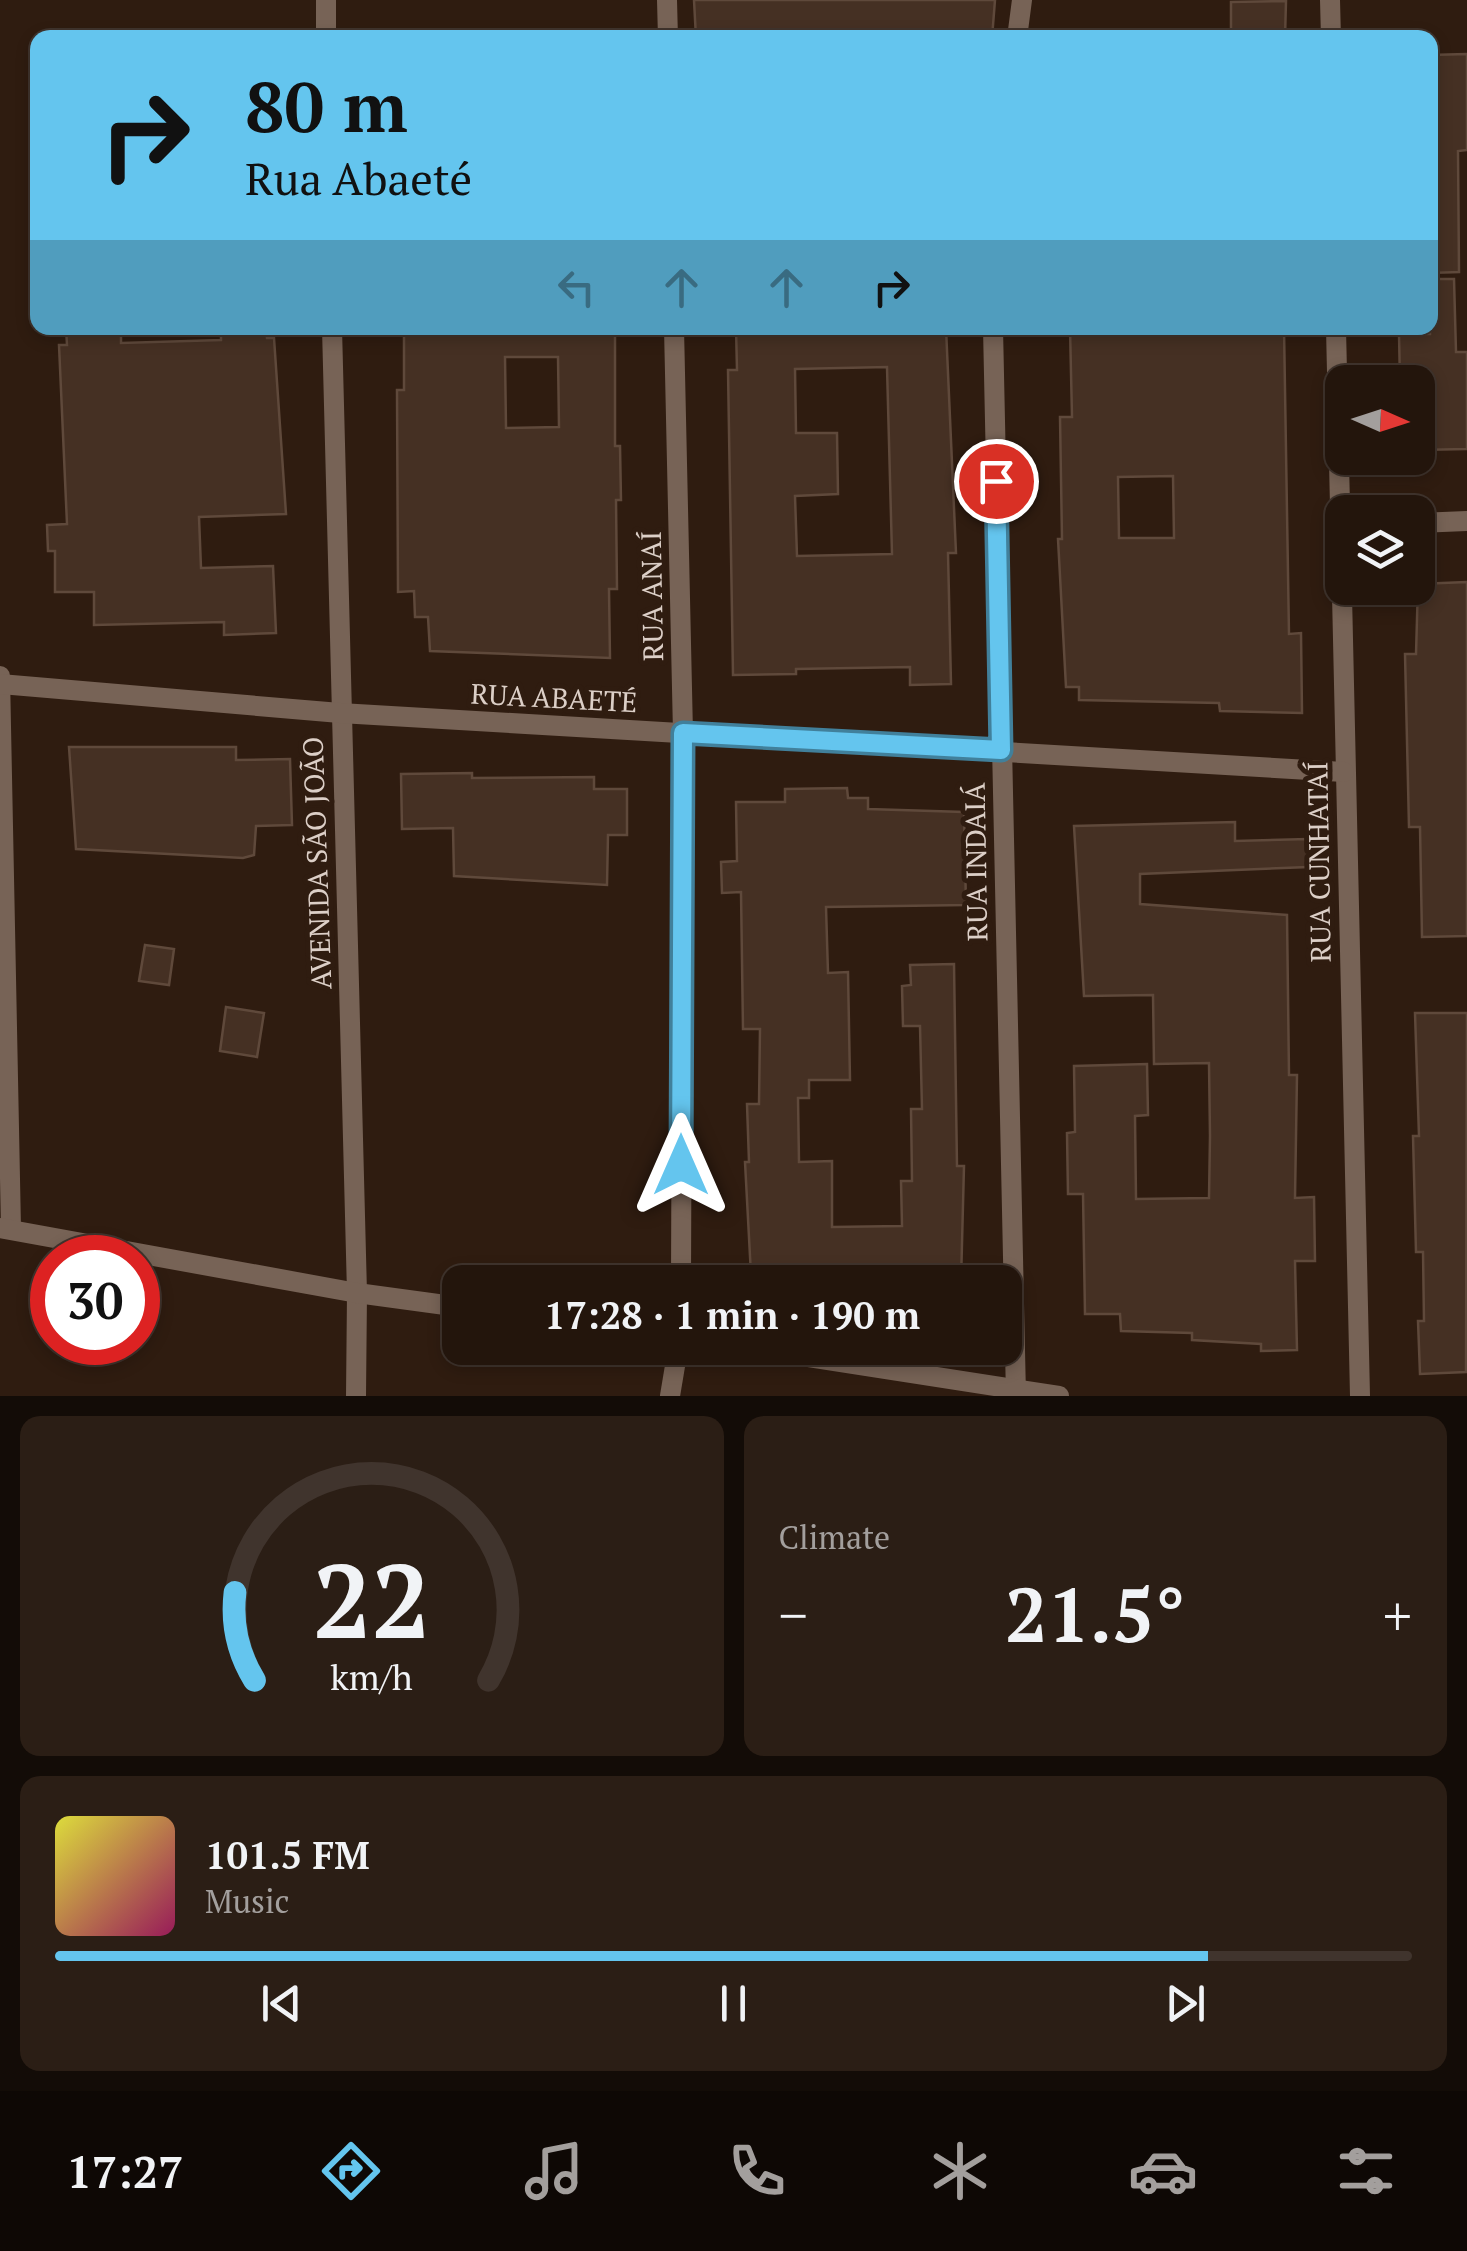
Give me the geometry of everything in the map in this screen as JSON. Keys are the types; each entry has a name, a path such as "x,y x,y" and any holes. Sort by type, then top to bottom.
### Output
{"street":[{"path":"326,0 326,30"},
{"path":"668,0 668,30"},
{"path":"1018,30 1022,0"},
{"path":"1330,0 1331,30"},
{"name":"AVENIDA SÃO JOÃO","path":"332,335 358,1293 356,1396"},
{"name":"RUA ANAÍ","path":"674,335 683,733 680,1265"},
{"name":"RUA INDAIÁ","path":"993,335 1016,1392"},
{"name":"RUA CUNHATAÍ","path":"1336,335 1340,495"},
{"path":"1435,522 1467,521"},
{"name":"RUA CUNHATAÍ","path":"1342,605 1360,1396"},
{"path":"0,676 5,1229 442,1305"},
{"name":"RUA ABAETÉ","path":"0,684 340,713 1344,772"},
{"path":"670,1396 675,1365"},
{"path":"853,1365 1060,1396"}],"building":[{"path":"694,0 995,0 993,30 696,30"},
{"path":"1286,1 1285,30 1231,30 1231,2"},
{"path":"1467,54 1467,150 1458,151 1459,272 1438,273 1438,55"},
{"path":"1438,279 1454,279 1456,352 1467,352 1467,449 1435,450 1435,365 1400,365 1399,335 1438,335"},
{"path":"66,335 121,335 121,343 221,340 221,335 274,338 286,514 199,517 201,568 273,566 276,633 224,635 224,622 94,625 94,592 55,592 55,551 48,551 47,525 67,524 59,345 67,345"},
{"path":"404,335 615,335 615,446 620,446 621,500 616,500 617,589 609,589 610,658 430,651 428,617 415,617 414,591 398,592 397,390 404,390","holes":["505,357 558,357 559,427 506,428"]},
{"path":"736,335 946,335 956,553 948,553 951,684 910,685 910,667 796,669 796,674 733,675 728,370 737,370","holes":["887,367 892,554 797,556 795,496 838,494 837,433 796,433 795,369"]},
{"path":"1070,335 1284,335 1289,634 1301,633 1302,713 1220,711 1219,703 1079,700 1079,687 1066,687 1058,539 1062,539 1060,417 1072,417","holes":["1173,476 1174,538 1119,538 1118,477"]},
{"path":"1467,582 1467,936 1422,937 1420,827 1409,827 1405,654 1416,654 1417,605 1435,605 1435,583"},
{"path":"69,747 236,747 236,760 290,759 292,825 256,826 254,855 243,858 76,849"},
{"path":"472,773 472,778 594,777 594,789 627,789 627,835 608,835 607,885 454,876 453,828 402,829 401,774"},
{"path":"847,788 848,798 868,798 868,809 964,812 966,905 826,907 828,973 848,972 850,1080 809,1080 809,1098 798,1098 799,1162 832,1161 832,1227 902,1226 901,1181 912,1181 911,1109 922,1109 920,1026 903,1026 902,986 911,985 910,965 954,964 957,1166 964,1166 961,1265 750,1265 745,1162 749,1162 747,1104 759,1104 760,1029 743,1029 741,892 722,893 721,862 737,861 736,802 785,802 785,789"},
{"path":"1235,822 1235,841 1307,839 1308,867 1140,874 1140,904 1287,915 1289,1075 1297,1075 1295,1198 1314,1197 1315,1261 1295,1261 1297,1350 1261,1351 1261,1344 1192,1340 1192,1333 1121,1331 1120,1314 1085,1314 1083,1194 1068,1194 1067,1133 1075,1132 1074,1066 1147,1064 1148,1115 1135,1116 1136,1199 1209,1198 1209,1063 1154,1064 1153,995 1084,996 1074,826"},
{"path":"145,945 174,949 169,985 139,981"},
{"path":"226,1007 264,1013 257,1057 220,1051"},
{"path":"1415,1013 1467,1013 1466,1372 1420,1374 1418,1321 1424,1321 1423,1252 1416,1252 1413,1136 1419,1136"}],"route":[{"path":"681,1165 683,733 1001,750 996,481"}]}
